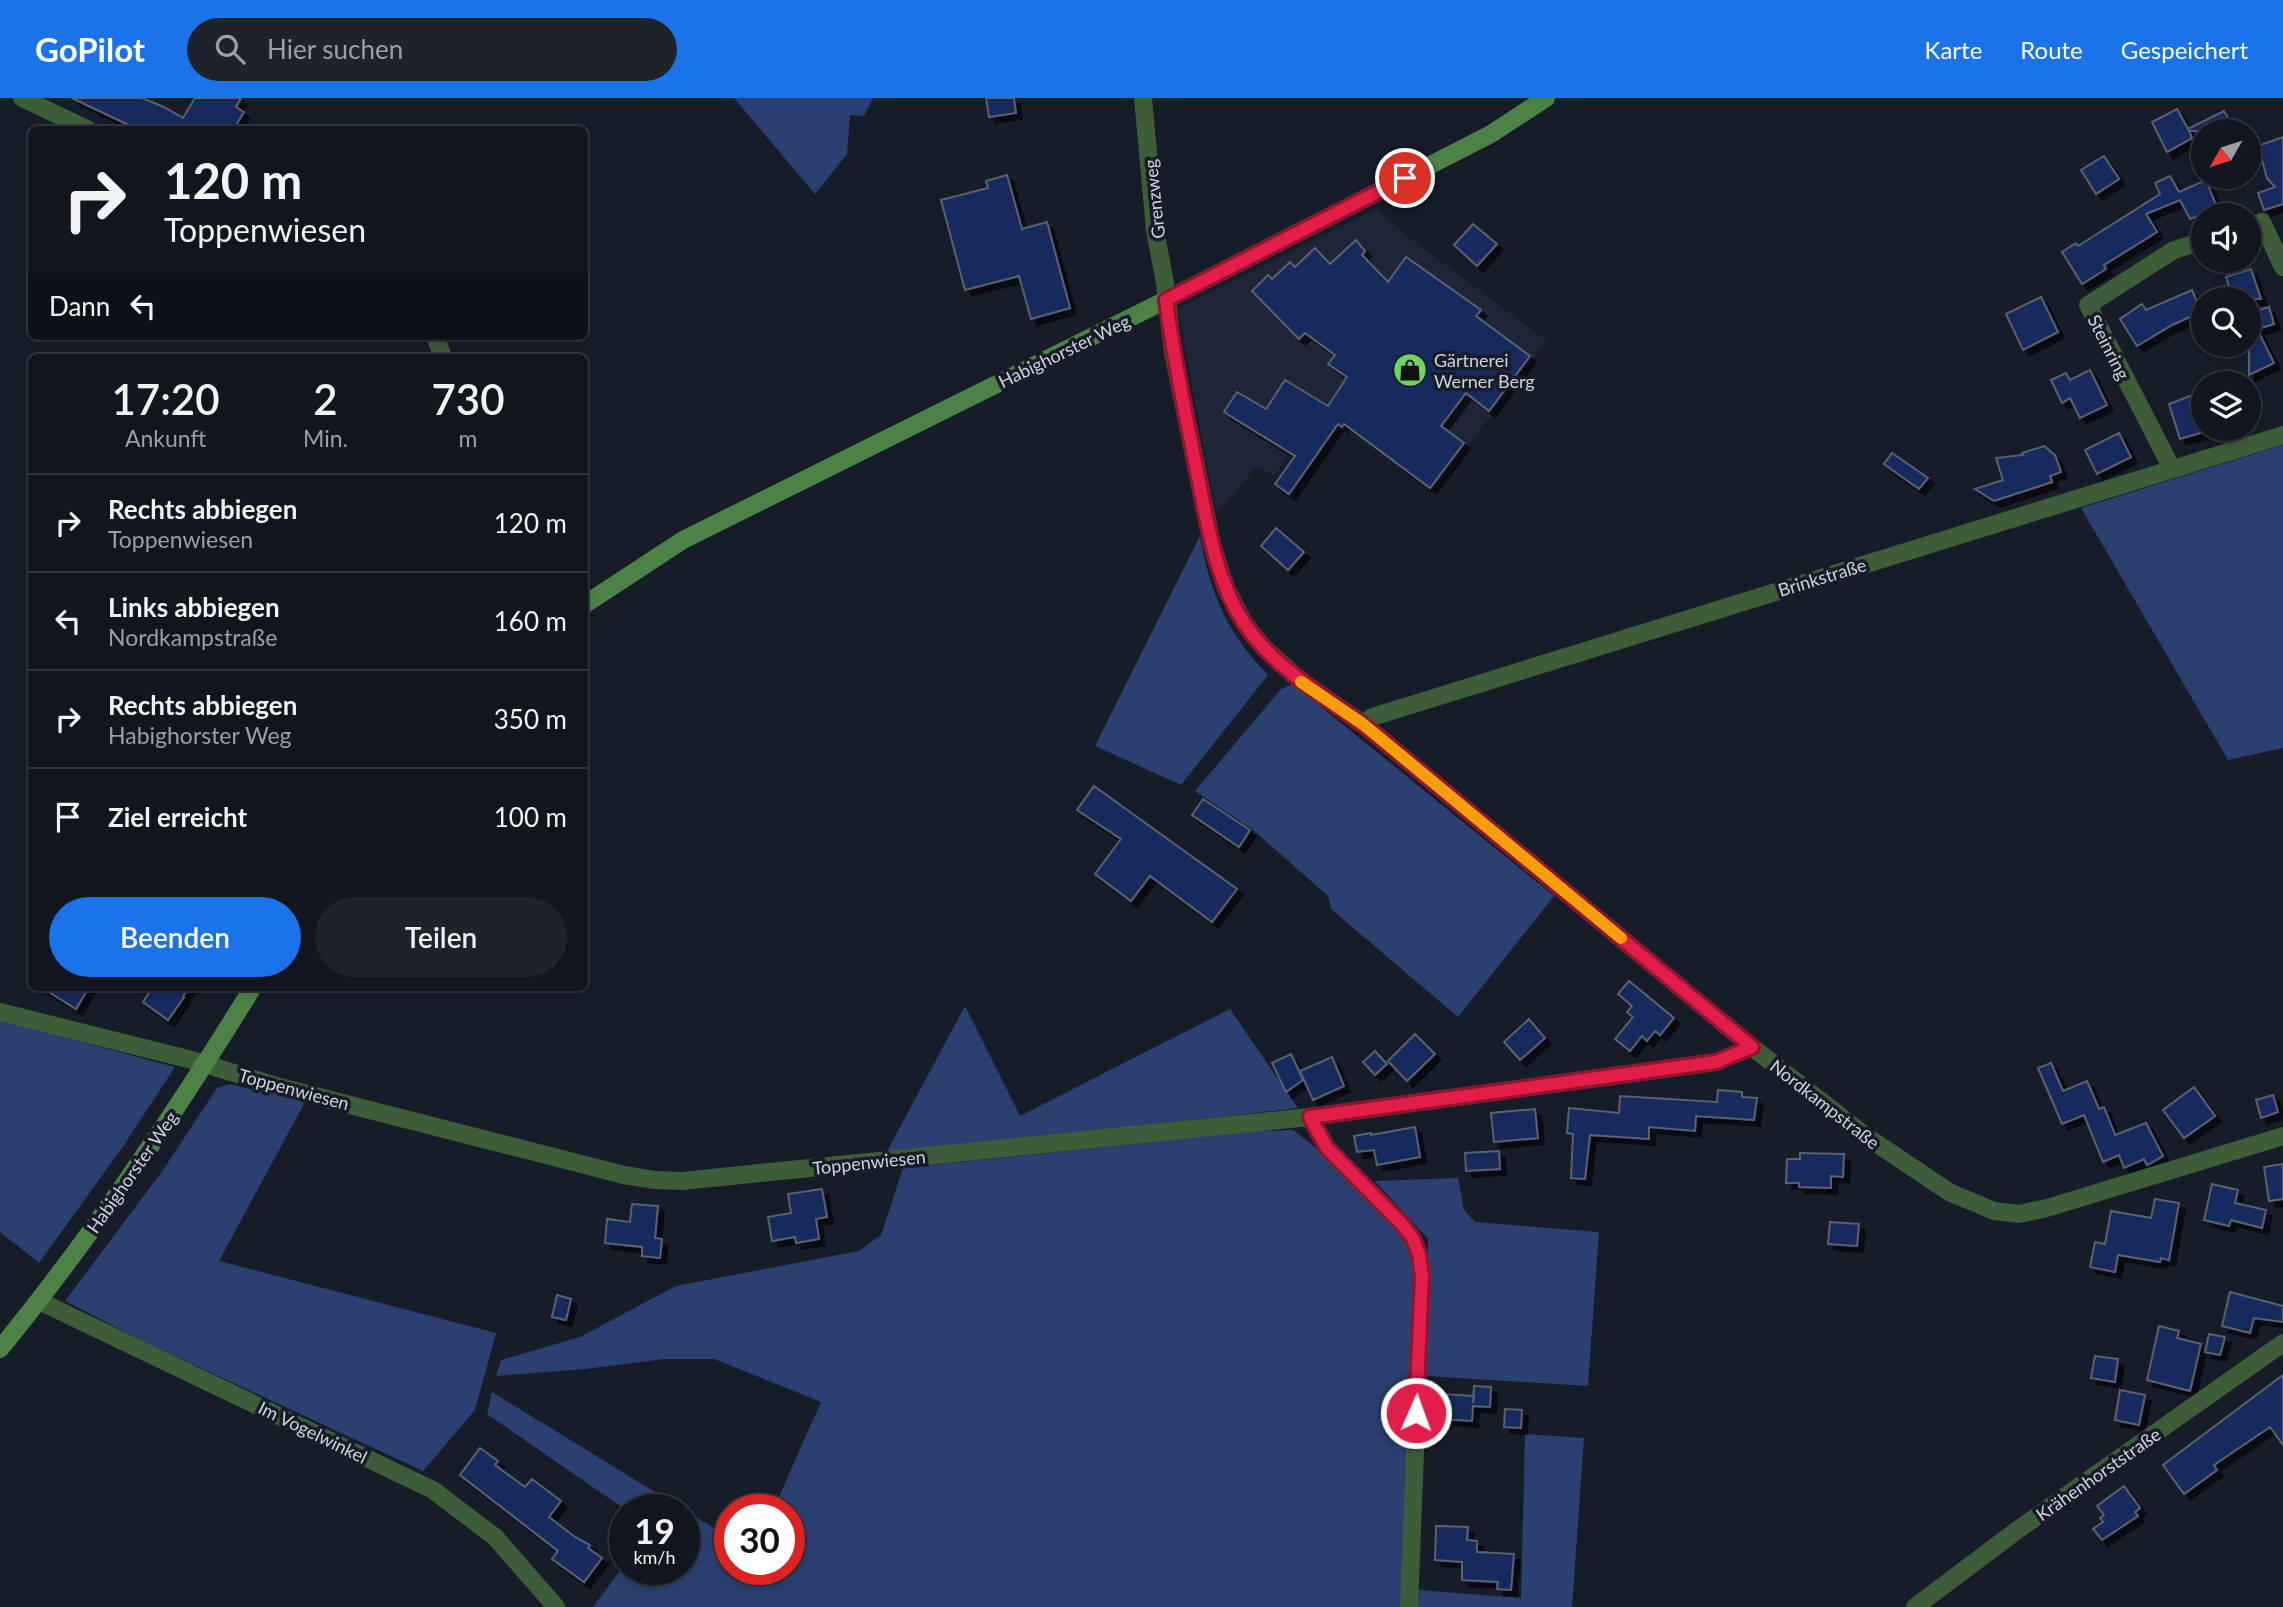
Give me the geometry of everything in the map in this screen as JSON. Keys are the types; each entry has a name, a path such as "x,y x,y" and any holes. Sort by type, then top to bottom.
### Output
{"street":[{"path":"22,98 81,126"},
{"name":"Grenzweg","path":"1143,98 1166,300"},
{"name":"Habighorster Weg","path":"588,603 683,540 1166,300 1491,134 1546,98"},
{"path":"2261,222 2281,260"},
{"name":"Steinring","path":"2172,469 2088,305 2174,250 2191,245"},
{"name":"Nordkampstraße","path":"1166,300 1173,352 1210,532 1226,588 1244,623 1272,656 1302,682 1363,724 1752,1047 1867,1137 1949,1192 1994,1211 2019,1214 2047,1208 2283,1136"},
{"name":"Brinkstraße","path":"1363,724 1372,718 1425,701 2283,435"},
{"name":"Habighorster Weg","path":"0,1349 142,1162 251,991"},
{"name":"Toppenwiesen","path":"0,1012 624,1175 682,1181 1310,1117 1716,1062 1752,1047"},
{"path":"1310,1117 1327,1148 1402,1224 1413,1239 1419,1255 1422,1275 1409,1607"},
{"name":"Im Vogelwinkel","path":"39,1301 433,1490 495,1537 556,1607"},
{"name":"Krähenhorststraße","path":"1914,1607 2016,1531 2283,1343"}],"shaded area":[{"path":"734,98 873,98 864,116 850,115 847,154 815,194"},
{"path":"1377,208 1411,239 1547,341 1433,492 1321,414 1274,476 1256,467 1216,515 1178,309"},
{"path":"2283,445 2283,748 2228,760 2081,508"},
{"path":"1200,536 1209,576 1222,611 1241,644 1268,675 1181,785 1095,746"},
{"path":"1293,684 1554,896 1458,1017 1331,909 1328,896 1252,829 1195,791 1281,689"},
{"path":"965,1006 1020,1116 1230,1009 1298,1108 885,1155"},
{"path":"0,1020 175,1067 124,1145 39,1263 0,1232"},
{"path":"229,1084 305,1102 219,1261 496,1333 475,1410 423,1471 147,1343 65,1301 163,1170 217,1088"},
{"path":"1293,1130 1376,1205 1410,1250 1413,1288 1402,1607 593,1607 609,1585 700,1585 700,1520 714,1528 714,1585 805,1585 805,1494 780,1494 821,1402 714,1359 664,1359 496,1376 501,1360 580,1337 676,1286 859,1251 881,1235 903,1168 1259,1131"},
{"path":"1458,1178 1464,1210 1475,1222 1599,1232 1588,1386 1427,1376 1428,1239 1375,1181"},
{"path":"492,1392 658,1494 609,1494 609,1498 487,1414"},
{"path":"1525,1434 1584,1438 1572,1607 1418,1607 1419,1590 1521,1598"}],"building":[{"path":"72,98 142,98 183,118 195,98 241,98 236,107 244,112 235,126 131,126"},
{"path":"986,98 1014,98 1016,113 989,117"},
{"path":"2177,109 2188,129 2191,128 2191,139 2167,152 2152,122"},
{"path":"2224,111 2228,119 2208,119"},
{"path":"2283,137 2283,204 2264,210 2258,193 2275,187 2267,178 2261,145"},
{"path":"2104,156 2119,179 2096,194 2081,170"},
{"path":"1007,175 1022,229 1047,222 1070,308 1031,319 1019,276 965,290 941,200 988,188 986,181"},
{"path":"2170,176 2179,192 2191,187 2191,189 2210,189 2215,203 2191,203 2190,219 2180,200 2146,214 2157,232 2104,265 2106,269 2082,284 2062,252 2076,243 2078,246 2160,194 2155,183"},
{"path":"1473,224 1497,244 1477,266 1454,245"},
{"path":"1356,240 1365,251 1362,255 1388,282 1406,257 1481,310 1476,316 1530,356 1489,411 1466,393 1441,426 1464,443 1430,488 1344,424 1342,427 1338,424 1289,494 1275,484 1295,456 1224,412 1237,392 1266,409 1285,380 1328,406 1347,377 1328,364 1335,355 1305,333 1299,339 1252,291 1268,275 1272,279 1290,262 1295,267 1315,248 1330,264"},
{"path":"2252,273 2257,287 2229,287 2226,277"},
{"path":"2191,290 2191,316 2137,346 2120,319 2142,304 2146,310"},
{"path":"2041,297 2058,332 2023,350 2006,314"},
{"path":"2269,307 2274,324 2261,328 2261,309"},
{"path":"2261,337 2274,363 2257,371 2249,371 2249,357 2261,357"},
{"path":"2090,370 2107,405 2080,418 2070,398 2062,403 2051,380 2066,373 2070,380"},
{"path":"2191,396 2191,436 2180,439 2169,404"},
{"path":"2119,433 2131,457 2097,474 2085,450"},
{"path":"2044,446 2055,455 2061,472 2050,476 2052,482 1994,501 1975,489 2003,480 1996,458 2023,455 2022,453"},
{"path":"1892,453 1928,478 1919,489 1884,464"},
{"path":"1276,528 1304,552 1288,570 1261,546"},
{"path":"1094,786 1237,889 1212,922 1150,876 1131,901 1095,874 1121,839 1077,810"},
{"path":"1203,799 1250,830 1239,847 1192,815"},
{"path":"1629,981 1674,1018 1660,1035 1655,1031 1647,1041 1642,1036 1630,1051 1615,1039 1633,1017 1627,1012 1632,1006 1618,994"},
{"path":"47,991 87,991 76,1009"},
{"path":"150,991 186,991 168,1020 143,1002"},
{"path":"1529,1019 1545,1038 1520,1060 1504,1042"},
{"path":"1415,1034 1435,1054 1407,1081 1388,1061"},
{"path":"1375,1051 1387,1064 1375,1075 1363,1062"},
{"path":"1291,1054 1303,1080 1286,1092 1272,1063"},
{"path":"1332,1057 1344,1086 1313,1100 1300,1071"},
{"path":"2051,1063 2063,1091 2087,1081 2099,1109 2104,1107 2115,1135 2146,1123 2163,1156 2147,1165 2144,1159 2124,1168 2119,1155 2103,1162 2084,1115 2062,1124 2038,1068"},
{"path":"2194,1087 2215,1116 2184,1138 2163,1110"},
{"path":"1718,1090 1742,1092 1742,1097 1757,1098 1754,1120 1696,1116 1695,1131 1649,1127 1649,1139 1590,1135 1585,1179 1571,1178 1573,1134 1567,1133 1569,1108 1619,1113 1620,1096 1717,1102"},
{"path":"2273,1095 2278,1112 2261,1118 2256,1100"},
{"path":"1535,1109 1538,1138 1494,1142 1491,1113"},
{"path":"1415,1127 1420,1157 1377,1165 1374,1150 1357,1152 1354,1136"},
{"path":"1499,1151 1500,1169 1466,1171 1465,1153"},
{"path":"1800,1153 1844,1154 1843,1177 1831,1176 1831,1188 1799,1187 1799,1183 1786,1183 1787,1159 1800,1159"},
{"path":"2283,1164 2283,1199 2269,1201 2264,1167"},
{"path":"2212,1184 2238,1190 2235,1203 2266,1210 2262,1228 2231,1220 2229,1226 2204,1220"},
{"path":"822,1189 827,1217 816,1219 819,1239 796,1243 795,1237 772,1241 768,1217 791,1213 788,1194"},
{"path":"2155,1199 2179,1203 2169,1260 2161,1258 2160,1262 2118,1255 2115,1272 2090,1267 2095,1242 2105,1244 2111,1211 2151,1218"},
{"path":"632,1204 658,1206 655,1238 662,1239 660,1258 642,1256 642,1247 605,1243 607,1219 630,1222"},
{"path":"1830,1222 1859,1224 1857,1246 1828,1244"},
{"path":"2230,1292 2283,1306 2283,1322 2254,1318 2250,1333 2222,1326"},
{"path":"557,1295 571,1299 566,1320 552,1317"},
{"path":"2159,1326 2179,1331 2177,1338 2201,1344 2190,1391 2147,1380"},
{"path":"2209,1334 2225,1337 2220,1355 2205,1352"},
{"path":"2095,1356 2118,1359 2115,1382 2091,1378"},
{"path":"2283,1375 2283,1445 2270,1427 2214,1465 2217,1470 2184,1494 2163,1465"},
{"path":"1474,1386 1491,1387 1490,1407 1473,1406 1472,1421 1440,1419 1441,1394 1473,1396"},
{"path":"2120,1390 2145,1395 2139,1425 2115,1420"},
{"path":"1505,1409 1522,1410 1521,1428 1504,1427"},
{"path":"480,1448 498,1461 495,1465 525,1487 532,1479 561,1501 549,1517 590,1545 588,1548 602,1558 584,1582 552,1559 558,1551 460,1475"},
{"path":"2124,1486 2140,1508 2135,1512 2138,1516 2102,1540 2093,1529 2103,1522 2100,1518 2104,1515 2097,1506"},
{"path":"1436,1526 1468,1527 1467,1540 1477,1541 1477,1552 1514,1554 1511,1590 1497,1589 1498,1582 1462,1580 1462,1562 1435,1560"}],"slow traffic":[{"path":"1301,682 1363,724 1621,938"}],"place":[{"name":"Gärtnerei Werner Berg","path":"1410,370"}],"route":[{"path":"1405,178 1166,300 1173,352 1212,545 1226,588 1244,623 1264,648 1287,670 1363,724 1752,1047 1716,1062 1310,1117 1327,1148 1402,1224 1413,1239 1419,1255 1422,1275 1416,1413"}]}
